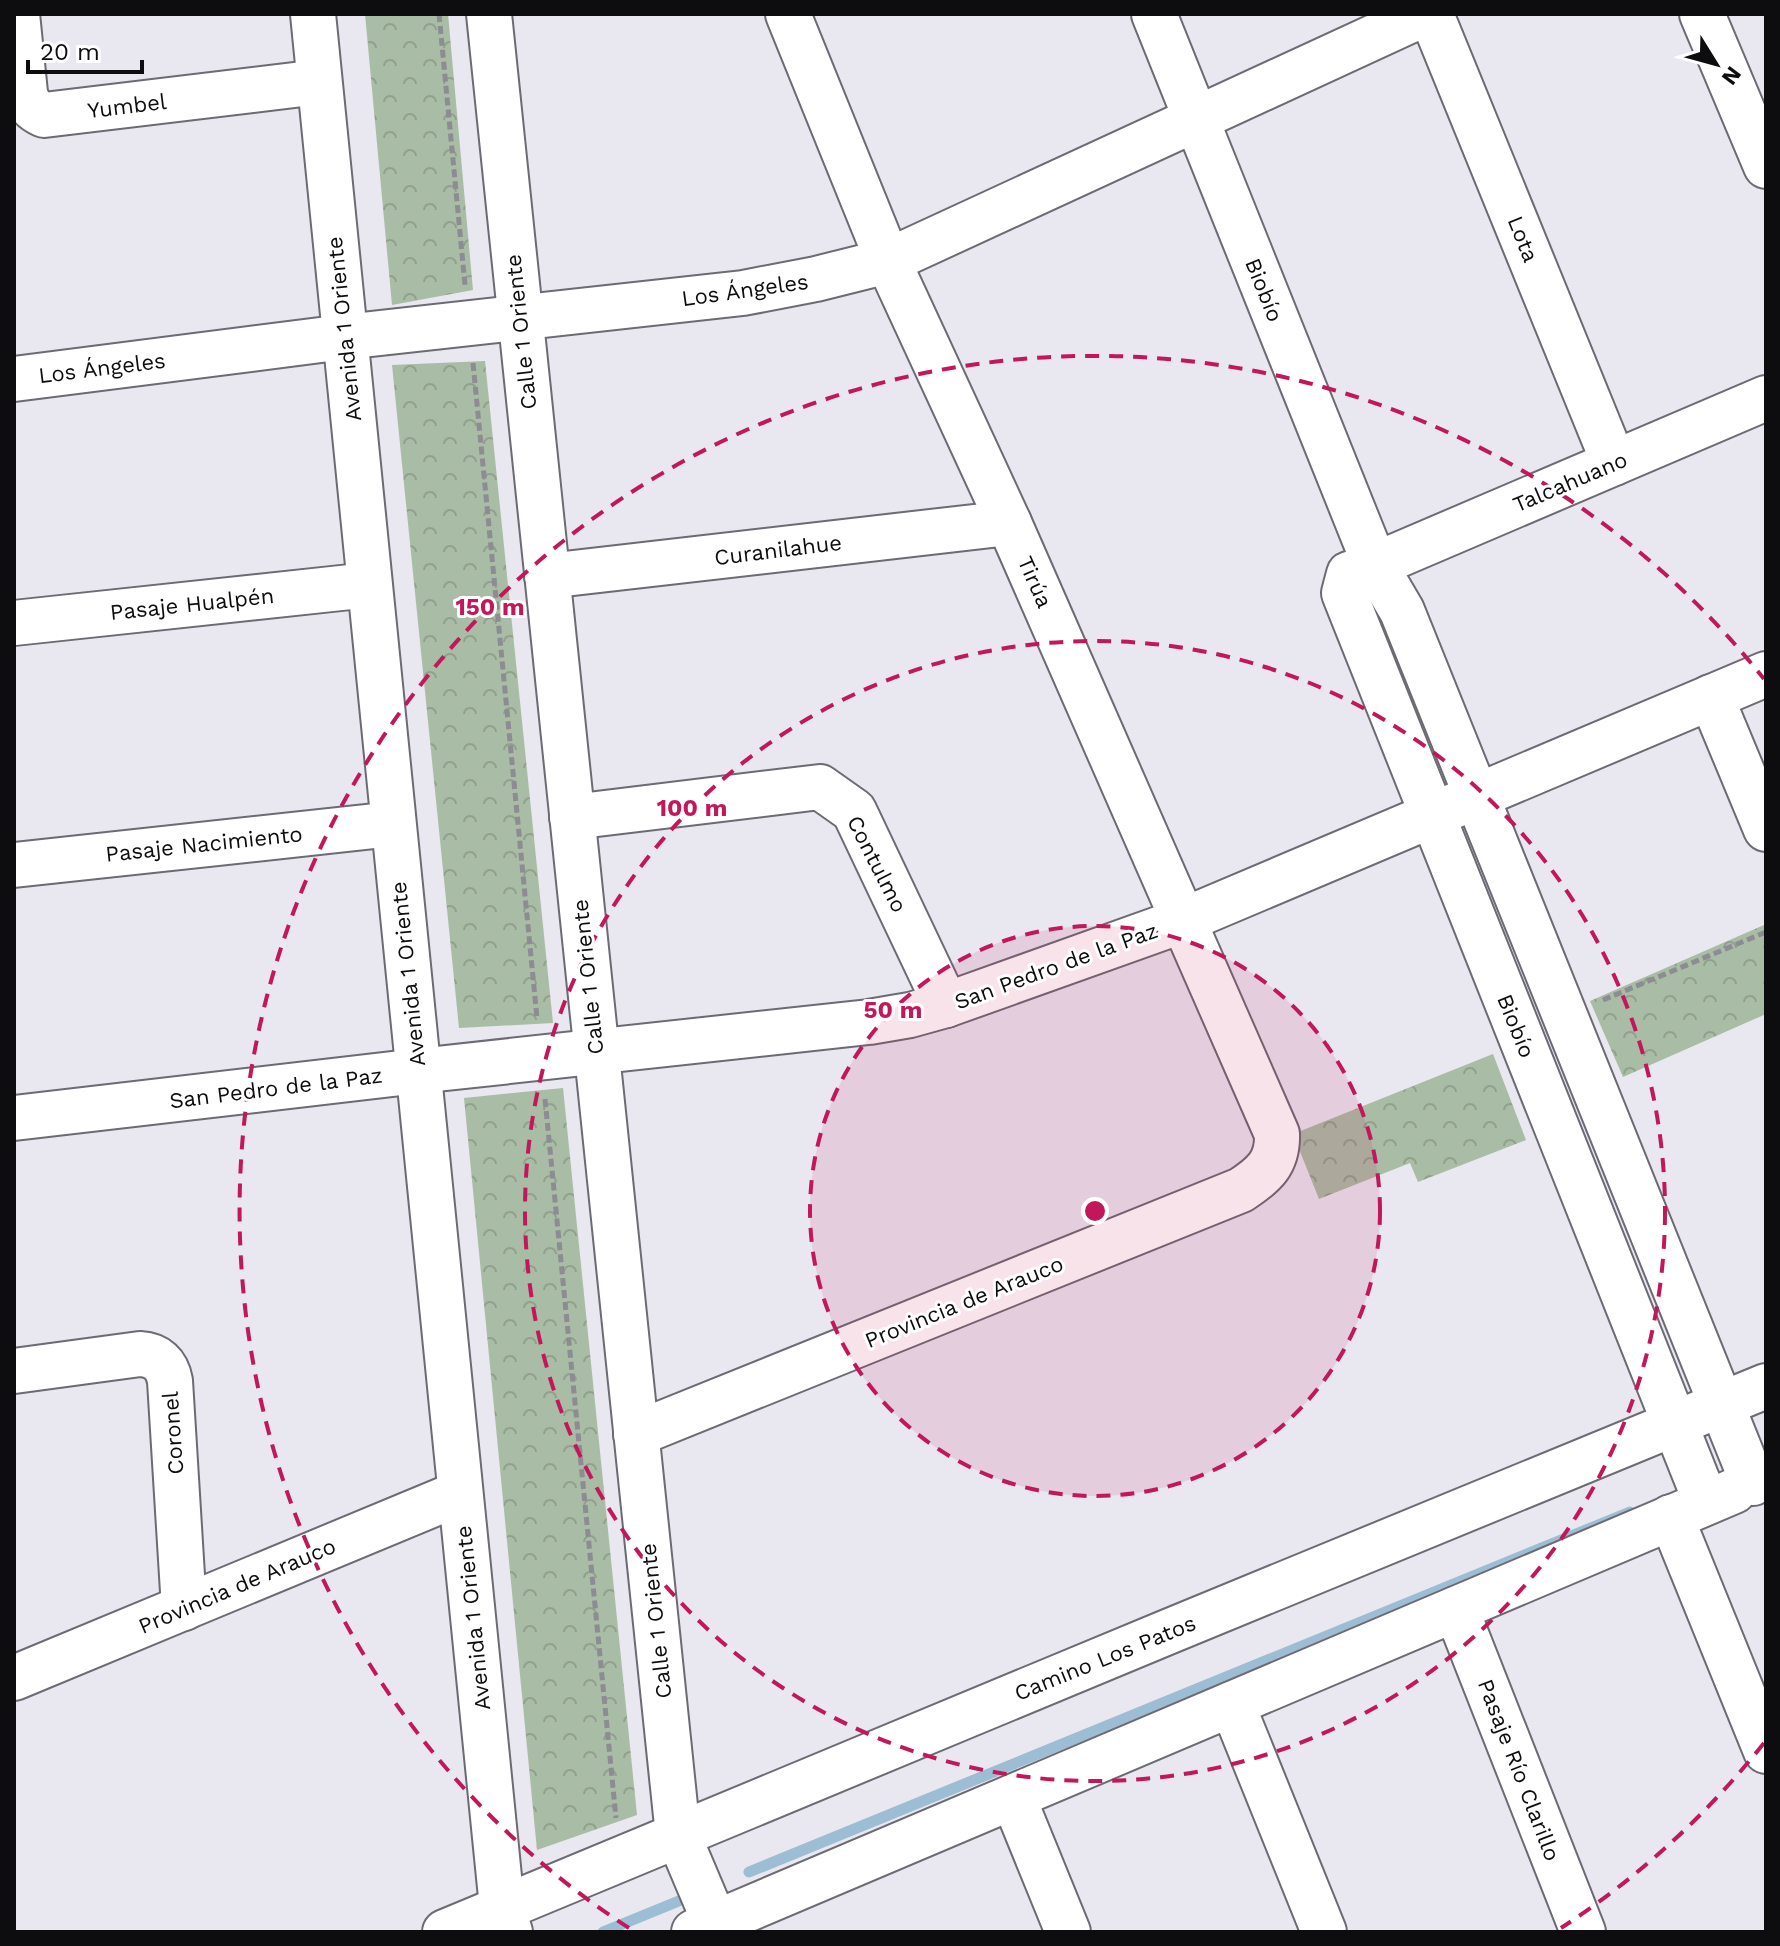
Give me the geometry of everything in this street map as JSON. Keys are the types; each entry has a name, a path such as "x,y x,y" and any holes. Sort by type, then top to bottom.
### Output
{"street":[{"name":"Yumbel","path":"17,14 27,103 44,115 319,82"},
{"name":"Avenida 1 Oriente","path":"313,14 460,1493 506,1919"},
{"name":"Calle 1 Oriente","path":"489,14 678,1835 709,1929"},
{"name":"Tirúa","path":"788,14 888,261 1009,523 1277,1134 1277,1150"},
{"name":"Biobío","path":"1154,14 1375,565 1402,611 1722,1404 1760,1480"},
{"name":"Los Ángeles","path":"14,379 344,337 743,293 888,261 1424,14"},
{"name":"Lota","path":"1431,14 1614,463"},
{"path":"1702,14 1766,166"},
{"name":"Talcahuano","path":"1375,565 1766,398"},
{"name":"Curanilahue","path":"547,576 1009,523"},
{"name":"Biobío","path":"1375,565 1349,574 1344,593 1674,1424 1688,1510 1766,1751"},
{"name":"Pasaje Hualpén","path":"14,623 369,585"},
{"name":"San Pedro de la Paz","path":"14,1118 910,1015 1184,920 1766,674"},
{"path":"1711,697 1766,829"},
{"name":"Contulmo","path":"572,817 820,787 854,811 946,1005"},
{"name":"Pasaje Nacimiento","path":"14,865 393,824"},
{"name":"Provincia de Arauco","path":"636,1434 1241,1190 1269,1167 1277,1150"},
{"name":"Coronel","path":"14,1371 140,1354 149,1355 164,1364 170,1381 184,1608"},
{"name":"Camino Los Patos","path":"445,1932 506,1919 620,1858 1766,1386"},
{"path":"709,1929 1760,1480"},
{"name":"Provincia de Arauco","path":"14,1678 460,1493"},
{"name":"Pasaje Río Clarillo","path":"1456,1609 1583,1932"},
{"path":"1232,1704 1324,1932"},
{"path":"1013,1797 1068,1932"}],"path":[{"path":"439,14 620,1858"},
{"path":"1565,1015 1766,932"}],"green space":[{"path":"365,14 448,14 473,290 392,305"},
{"path":"485,361 553,1023 459,1028 392,365"},
{"path":"1764,925 1766,1014 1623,1077 1590,1001"},
{"path":"1493,1054 1526,1140 1418,1182 1410,1163 1319,1199 1293,1134"},
{"path":"563,1088 637,1815 537,1850 464,1098"}],"waterway":[{"path":"749,1872 1630,1512"},
{"path":"603,1932 691,1896"}]}
